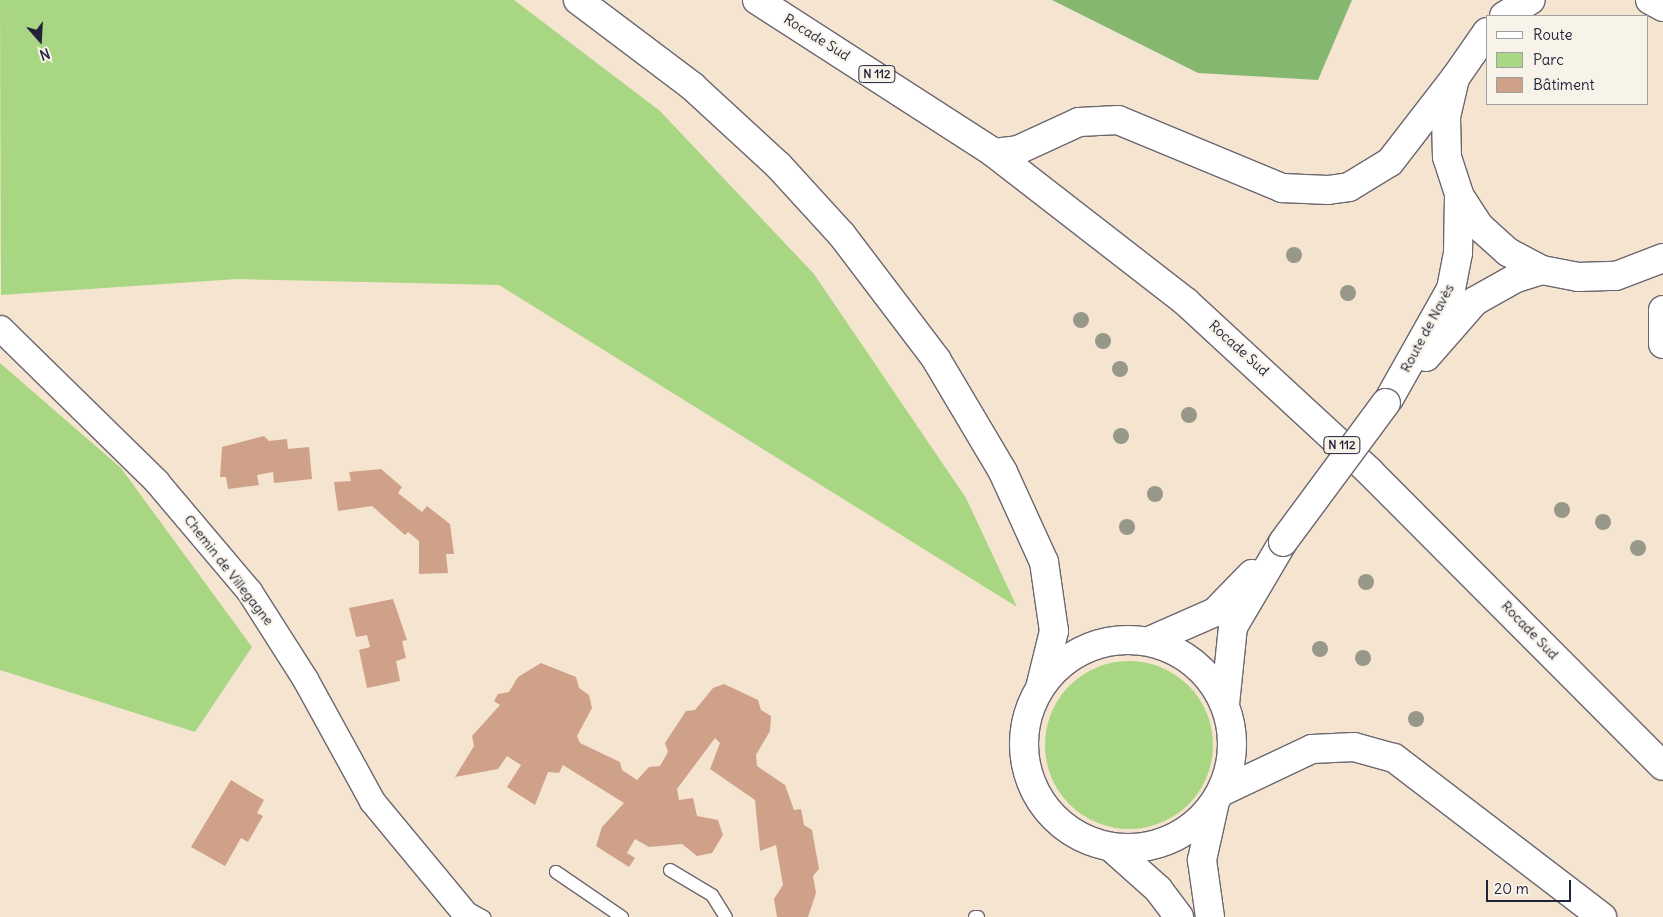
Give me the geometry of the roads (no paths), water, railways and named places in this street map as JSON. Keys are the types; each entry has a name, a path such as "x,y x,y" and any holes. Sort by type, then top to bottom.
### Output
{"main road":[{"path":"578,0 692,86 778,164 842,235 936,359 1003,472 1044,562 1054,631 1040,688"},
{"name":"Rocade Sud","path":"757,0 994,153 1246,353 1471,571 1663,766"},
{"path":"1506,15 1531,0"},
{"path":"1650,0 1663,7"},
{"name":"Route de Navès","path":"1486,33 1455,78 1446,133 1447,157 1459,195 1480,227 1508,252 1542,270 1578,278 1616,276 1663,258"},
{"path":"994,153 1018,150 1079,122 1118,120 1282,188 1328,190 1349,186 1390,162 1455,78"},
{"name":"Route de Navès","path":"1387,401 1451,289 1458,253 1459,195"},
{"name":"Route de Navès","path":"1225,704 1233,627 1281,544 1387,401 1475,301 1516,278 1542,270"},
{"path":"1663,310 1663,344"},
{"name":"Route de Navès","path":"1149,641 1215,612 1281,544"},
{"name":"Route de Navès","path":"1210,917 1202,860 1218,799 1232,762 1233,733 1225,704 1195,663 1149,641 1117,640 1087,648 1060,664 1040,688 1026,720 1024,754 1032,788 1052,817 1079,838 1112,848 1141,849 1168,841 1193,827 1218,799"},
{"path":"1218,799 1312,749 1354,747 1381,753 1411,768 1602,917"},
{"name":"Route de Navès","path":"1112,848 1158,889 1179,917"}],"street":[{"name":"Chemin de Villegagne","path":"0,328 156,481 249,591 305,679 372,801 465,911"}],"lane":[{"path":"670,870 712,895 726,917"},
{"path":"556,872 622,917"},
{"path":"465,911 484,917"}]}
